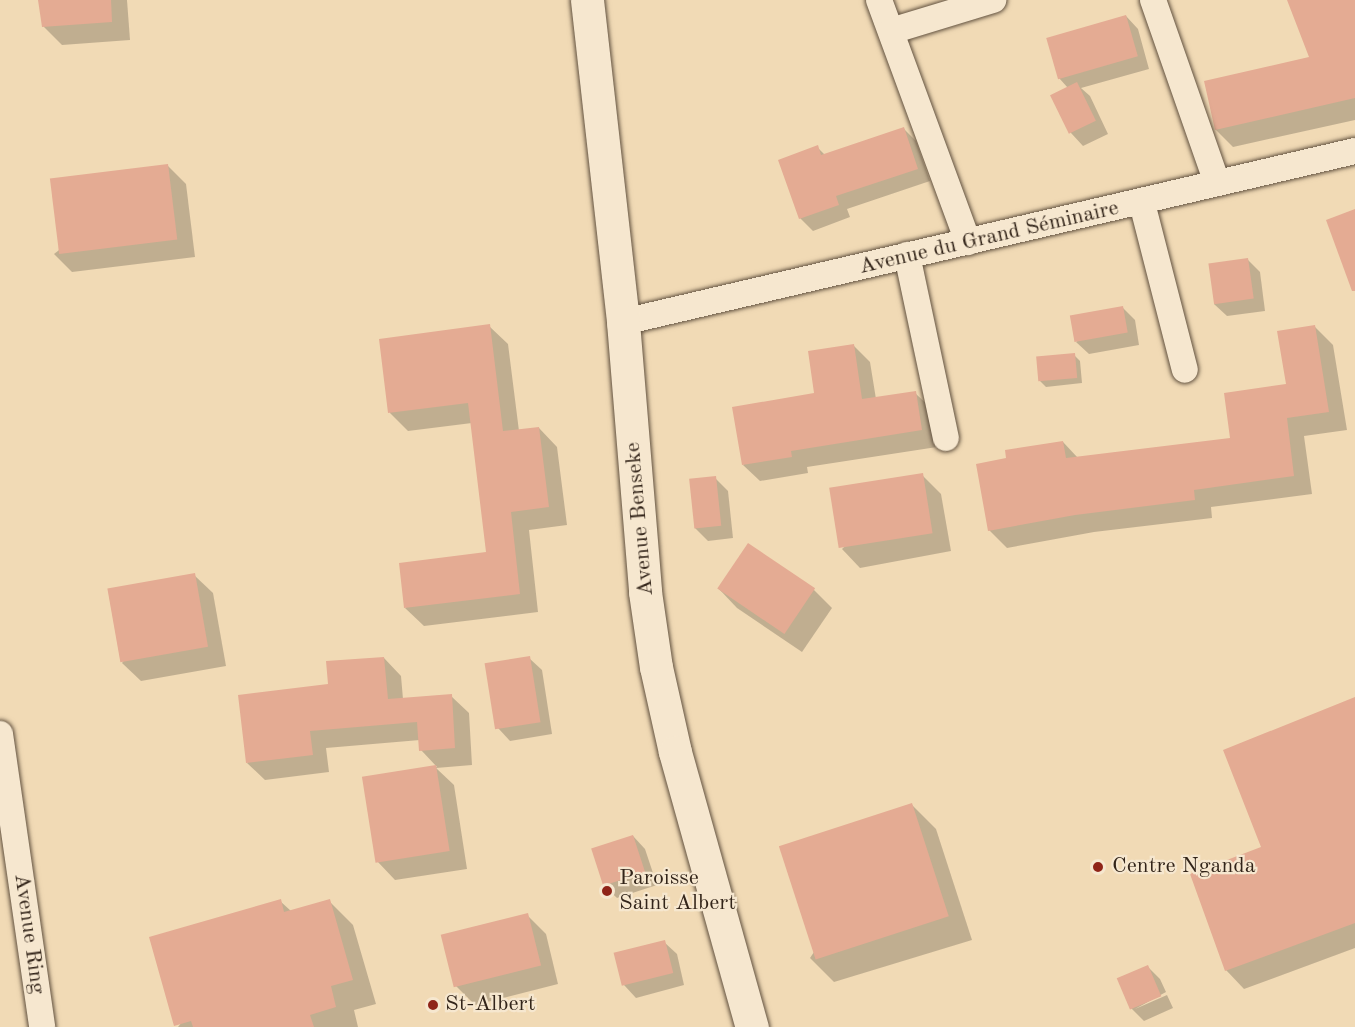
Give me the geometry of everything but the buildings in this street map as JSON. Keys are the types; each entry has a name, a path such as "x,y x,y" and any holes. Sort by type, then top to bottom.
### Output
{"street":[{"name":"Avenue Benseke","path":"588,0 623,322 645,592 656,667 675,752 752,1027"},
{"path":"879,0 968,242"},
{"path":"891,31 993,0"},
{"path":"1153,0 1217,183"},
{"name":"Avenue du Grand Séminaire","path":"623,322 907,255 1142,203 1355,151"},
{"path":"1142,203 1185,370"},
{"path":"907,255 946,438"},
{"name":"Avenue Ring","path":"0,734 42,1027"}],"place":[{"name":"Centre Nganda","path":"1098,867"},
{"name":"Paroisse Saint Albert","path":"607,891"},
{"name":"St-Albert","path":"433,1005"}]}
